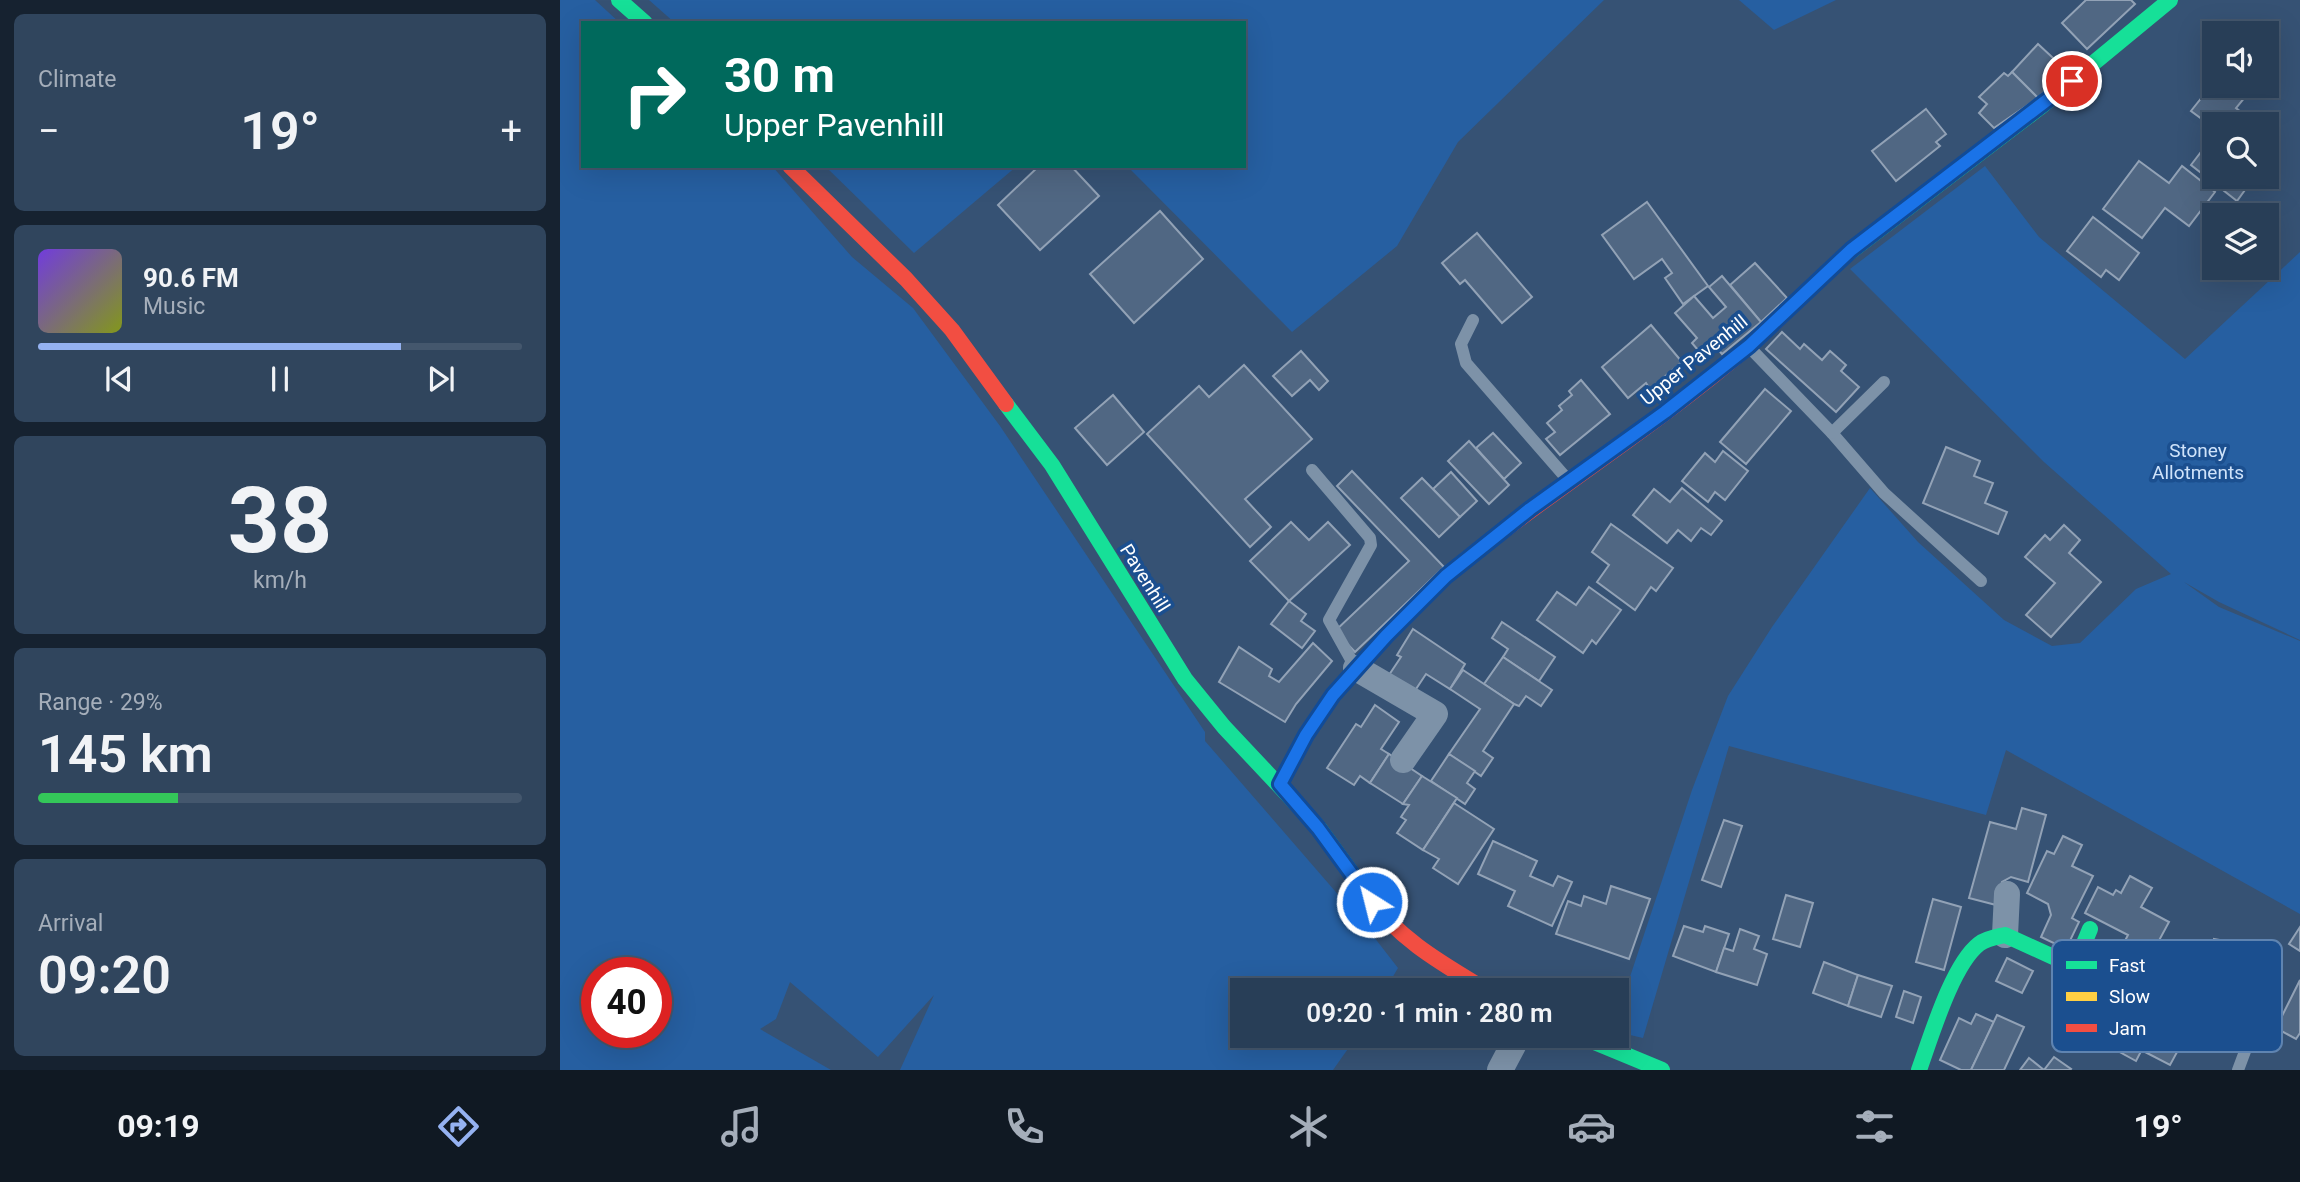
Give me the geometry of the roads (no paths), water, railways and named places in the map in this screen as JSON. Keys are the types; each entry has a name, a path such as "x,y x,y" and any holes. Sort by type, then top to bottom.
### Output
{"street":[{"path":"620,0 643,21"},
{"name":"Upper Pavenhill","path":"1280,784 1306,735 1333,695 1446,576 1749,346 1851,250 2039,108 2170,0"},
{"name":"Pavenhill","path":"792,168 906,279 952,330 1052,465 1185,679 1224,727 1280,784 1318,828 1372,902 1399,931 1430,956 1466,978"},
{"path":"1356,668 1435,714 1403,760"},
{"path":"2006,935 2007,894"},
{"path":"2085,940 2091,929"},
{"path":"1919,1070 1965,960 1978,944 2006,935 2052,956"},
{"path":"1500,1070 1512,1048"},
{"path":"1609,1048 1662,1070"}],"lane":[{"path":"1473,320 1461,344 1466,363 1568,481"},
{"path":"1749,346 1832,433 1888,497 1981,581"},
{"path":"1832,433 1884,382"},
{"path":"1312,470 1370,538 1369,552 1329,620 1356,668"},
{"path":"2238,1070 2245,1052"}],"park label":[{"name":"Stoney Allotments","path":"2198,461"}]}
